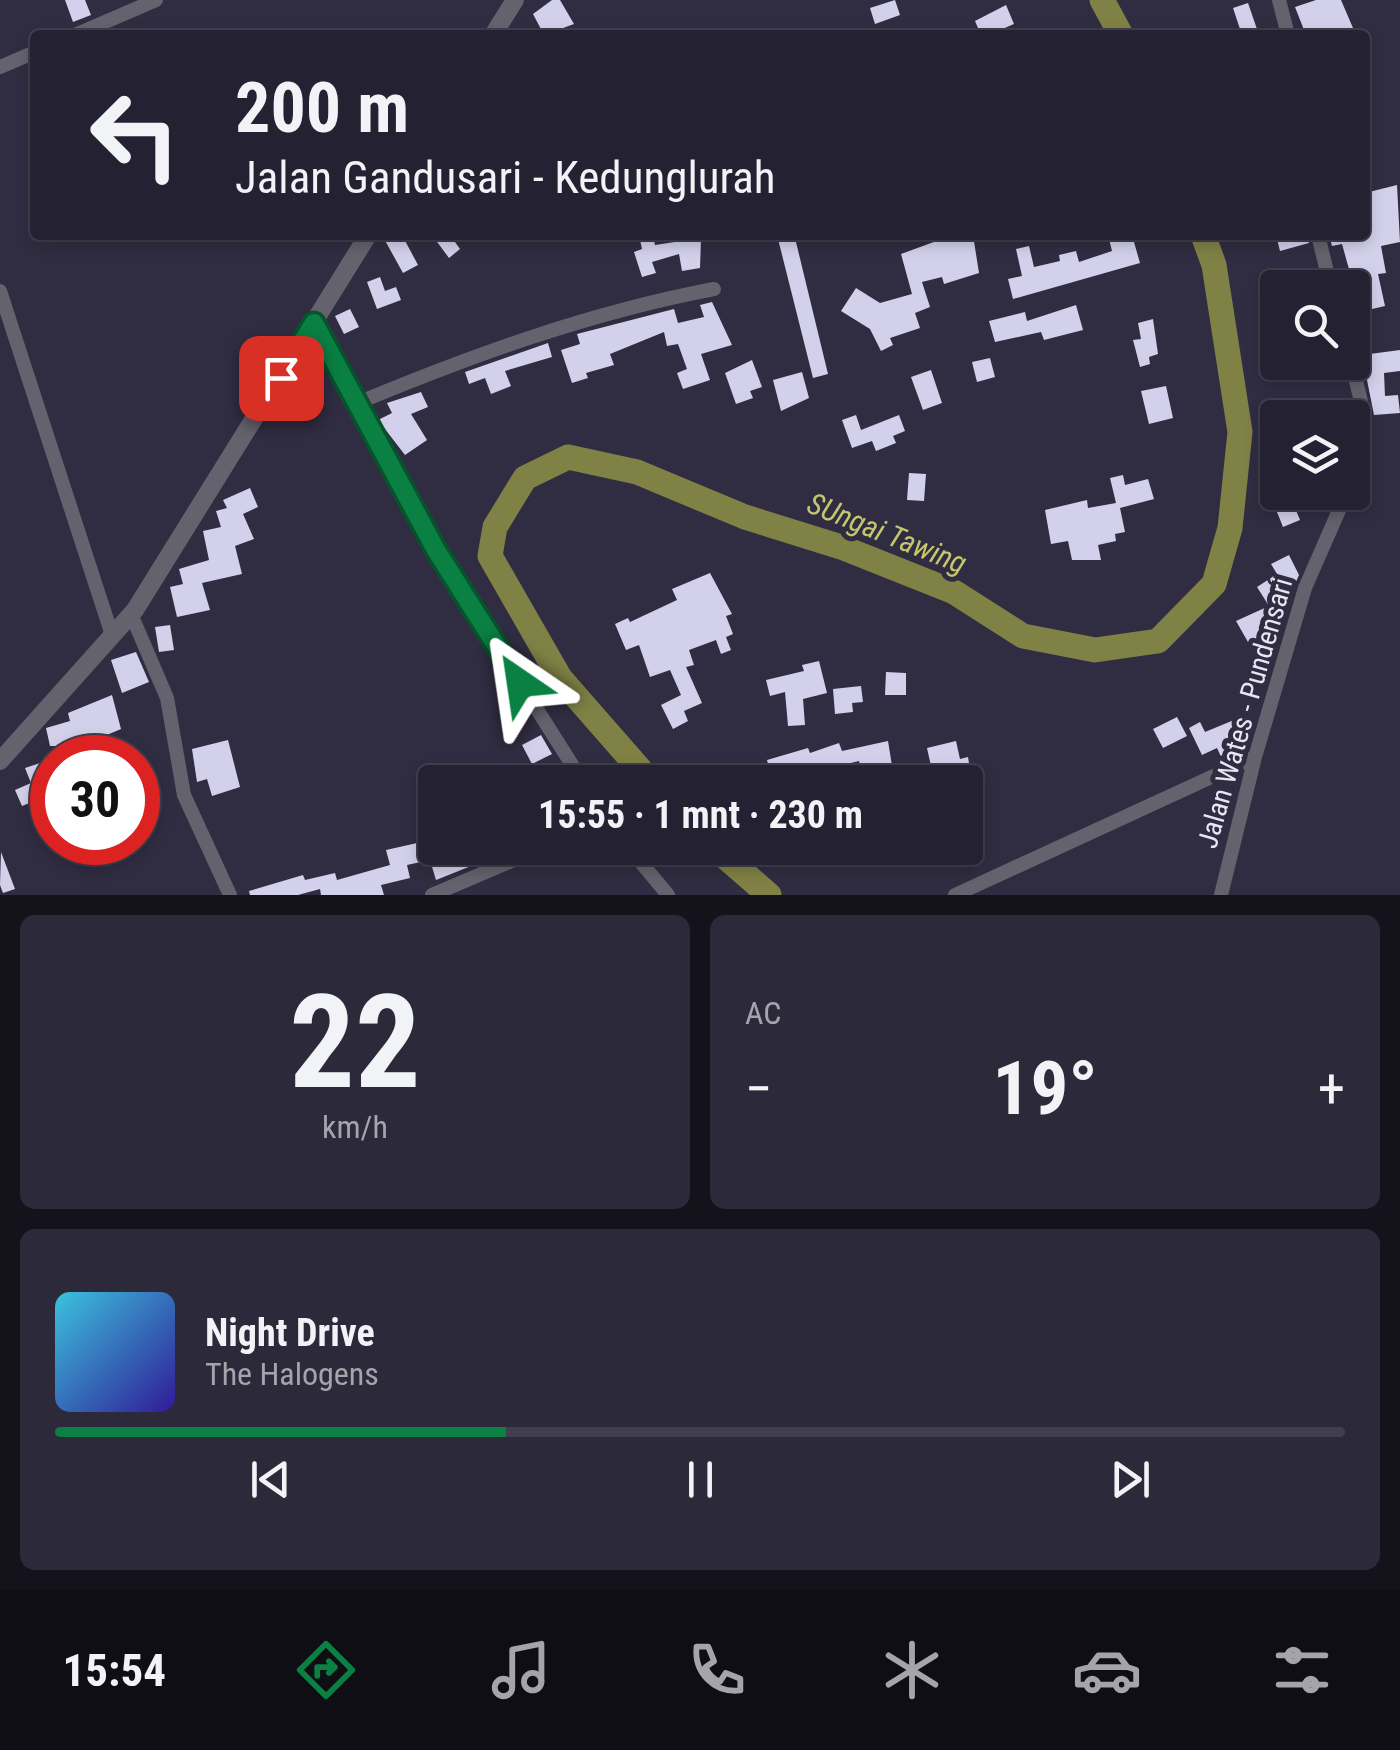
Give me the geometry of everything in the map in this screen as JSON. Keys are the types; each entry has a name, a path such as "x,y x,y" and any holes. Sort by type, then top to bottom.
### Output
{"street":[{"path":"87,30 156,0"},
{"path":"496,30 514,0"},
{"path":"1279,0 1287,30"},
{"path":"0,68 30,54"},
{"path":"0,761 131,614 365,240"},
{"path":"1319,240 1327,270"},
{"path":"356,404 518,338 626,306 714,289"},
{"path":"0,292 112,635"},
{"path":"314,323 436,550 572,765"},
{"name":"Jalan Wates - Pundensari","path":"1221,895 1255,757 1305,588 1339,510"},
{"path":"131,614 168,698 184,795 230,895"},
{"path":"955,895 1255,757"},
{"path":"432,895 502,865"},
{"path":"643,865 668,895"}],"building":[{"path":"65,0 85,0 91,15 73,22"},
{"path":"552,0 560,0 574,24 541,30 533,14"},
{"path":"895,0 900,15 875,24 870,8"},
{"path":"1316,0 1341,0 1354,30 1304,30 1295,7"},
{"path":"1248,3 1257,30 1240,30 1233,8"},
{"path":"1006,5 1014,24 1000,30 979,30 975,21"},
{"path":"1397,185 1400,242 1381,246 1386,273 1378,274 1385,306 1370,310 1370,270 1349,270 1342,244 1332,246 1330,240 1370,240 1370,192"},
{"path":"385,240 405,240 418,265 403,273"},
{"path":"436,240 454,240 460,249 449,258"},
{"path":"640,240 654,240 655,245 701,240 700,268 682,271 679,254 652,262 656,273 642,277 634,252 642,249"},
{"path":"778,240 800,240 796,242 828,374 813,378"},
{"path":"939,240 974,240 979,273 944,284 942,277 922,282 930,307 915,313 920,328 890,338 893,345 881,351 870,329 841,311 856,288 880,303 912,294 901,254"},
{"path":"1109,240 1133,240 1140,263 1013,299 1008,279 1022,276 1016,249 1029,246 1034,267 1060,261 1059,255 1076,251 1079,262 1112,251"},
{"path":"1277,240 1309,240 1309,243 1280,251"},
{"path":"380,277 385,291 396,287 401,300 377,309 367,282"},
{"path":"712,302 732,345 701,354 710,380 683,389 677,373 687,369 678,344 667,346 664,332 610,354 614,365 586,373 588,378 572,383 561,350 580,344 577,334 674,309 678,323 704,317 700,305"},
{"path":"1076,305 1083,330 1044,340 1041,332 995,342 989,321 1025,312 1027,321"},
{"path":"350,309 359,327 344,334 335,316"},
{"path":"1153,319 1158,354 1149,357 1150,364 1140,367 1133,340 1141,339 1138,323"},
{"path":"548,343 552,357 505,371 511,386 491,394 485,378 469,384 465,372"},
{"path":"1400,350 1400,371 1384,373 1385,396 1398,395 1400,413 1374,415 1367,380 1370,354"},
{"path":"990,358 995,377 977,382 972,362"},
{"path":"752,360 762,387 750,391 753,398 736,404 725,373"},
{"path":"931,370 942,403 923,410 911,377"},
{"path":"802,372 809,398 781,411 773,380"},
{"path":"302,381 315,411 303,416 290,386"},
{"path":"1166,386 1173,418 1149,424 1141,391"},
{"path":"421,392 428,407 411,414 427,440 405,455 378,420 392,413 387,403"},
{"path":"856,415 861,430 899,415 905,431 893,436 896,443 876,451 872,441 852,448 842,420"},
{"path":"909,473 926,474 924,501 907,500"},
{"path":"1123,475 1125,485 1148,479 1154,499 1120,508 1125,532 1115,534 1116,541 1098,545 1101,560 1072,560 1068,541 1051,544 1045,510 1087,500 1088,508 1116,503 1110,478"},
{"path":"250,488 258,507 243,514 254,539 235,546 242,574 202,583 210,610 177,617 170,587 183,584 179,569 209,560 203,531 221,527 216,511 227,508 223,500"},
{"path":"1276,510 1296,510 1300,520 1283,527"},
{"path":"1289,555 1299,575 1295,584 1279,593 1288,607 1285,618 1274,625 1279,634 1252,649 1236,621 1269,606 1257,587 1277,574 1271,564"},
{"path":"710,573 732,614 726,616 733,634 726,637 731,650 721,654 716,640 689,650 694,665 686,667 702,703 684,711 688,721 673,729 661,705 681,695 670,670 650,677 639,645 626,650 615,624 628,618 630,622 677,600 672,589"},
{"path":"170,625 174,650 159,652 155,627"},
{"path":"136,652 149,682 122,693 111,660"},
{"path":"819,661 827,693 803,699 805,725 788,726 785,692 770,696 766,680 804,671 802,665"},
{"path":"886,672 906,673 906,695 885,695"},
{"path":"861,686 863,702 852,703 853,712 835,714 833,689"},
{"path":"112,695 121,729 107,735 48,735 46,728 70,721 68,713"},
{"path":"1177,717 1187,736 1163,748 1153,729"},
{"path":"1234,720 1240,730 1229,735 1236,753 1222,759 1217,748 1202,755 1189,728 1200,722 1205,732"},
{"path":"541,735 552,754 532,764 522,745"},
{"path":"228,740 240,787 212,796 207,779 197,782 192,749"},
{"path":"888,741 892,765 860,765 859,761 843,765 768,765 767,760 808,748 810,753 839,743 842,751"},
{"path":"956,741 960,759 968,757 969,765 931,765 927,748"},
{"path":"30,783 30,803 22,806 15,790"},
{"path":"418,843 418,863 407,865 410,878 381,885 384,895 321,895 320,889 298,895 250,895 249,891 303,875 305,880 335,873 337,880 390,865 386,850"},
{"path":"1,852 15,889 3,893 0,885"},
{"path":"432,865 474,865 436,880"}],"waterway":[{"name":"SUngai Tawing","path":"1102,0 1118,30"},
{"name":"SUngai Tawing","path":"636,765 560,678 490,556 495,527 525,478 568,457 637,472 745,517 841,547 954,592 1023,636 1095,650 1158,641 1214,584 1230,528 1240,432 1214,265 1205,240"},
{"name":"SUngai Tawing","path":"735,865 769,895"}],"route":[{"path":"281,378 314,323 436,550 520,683"}]}
